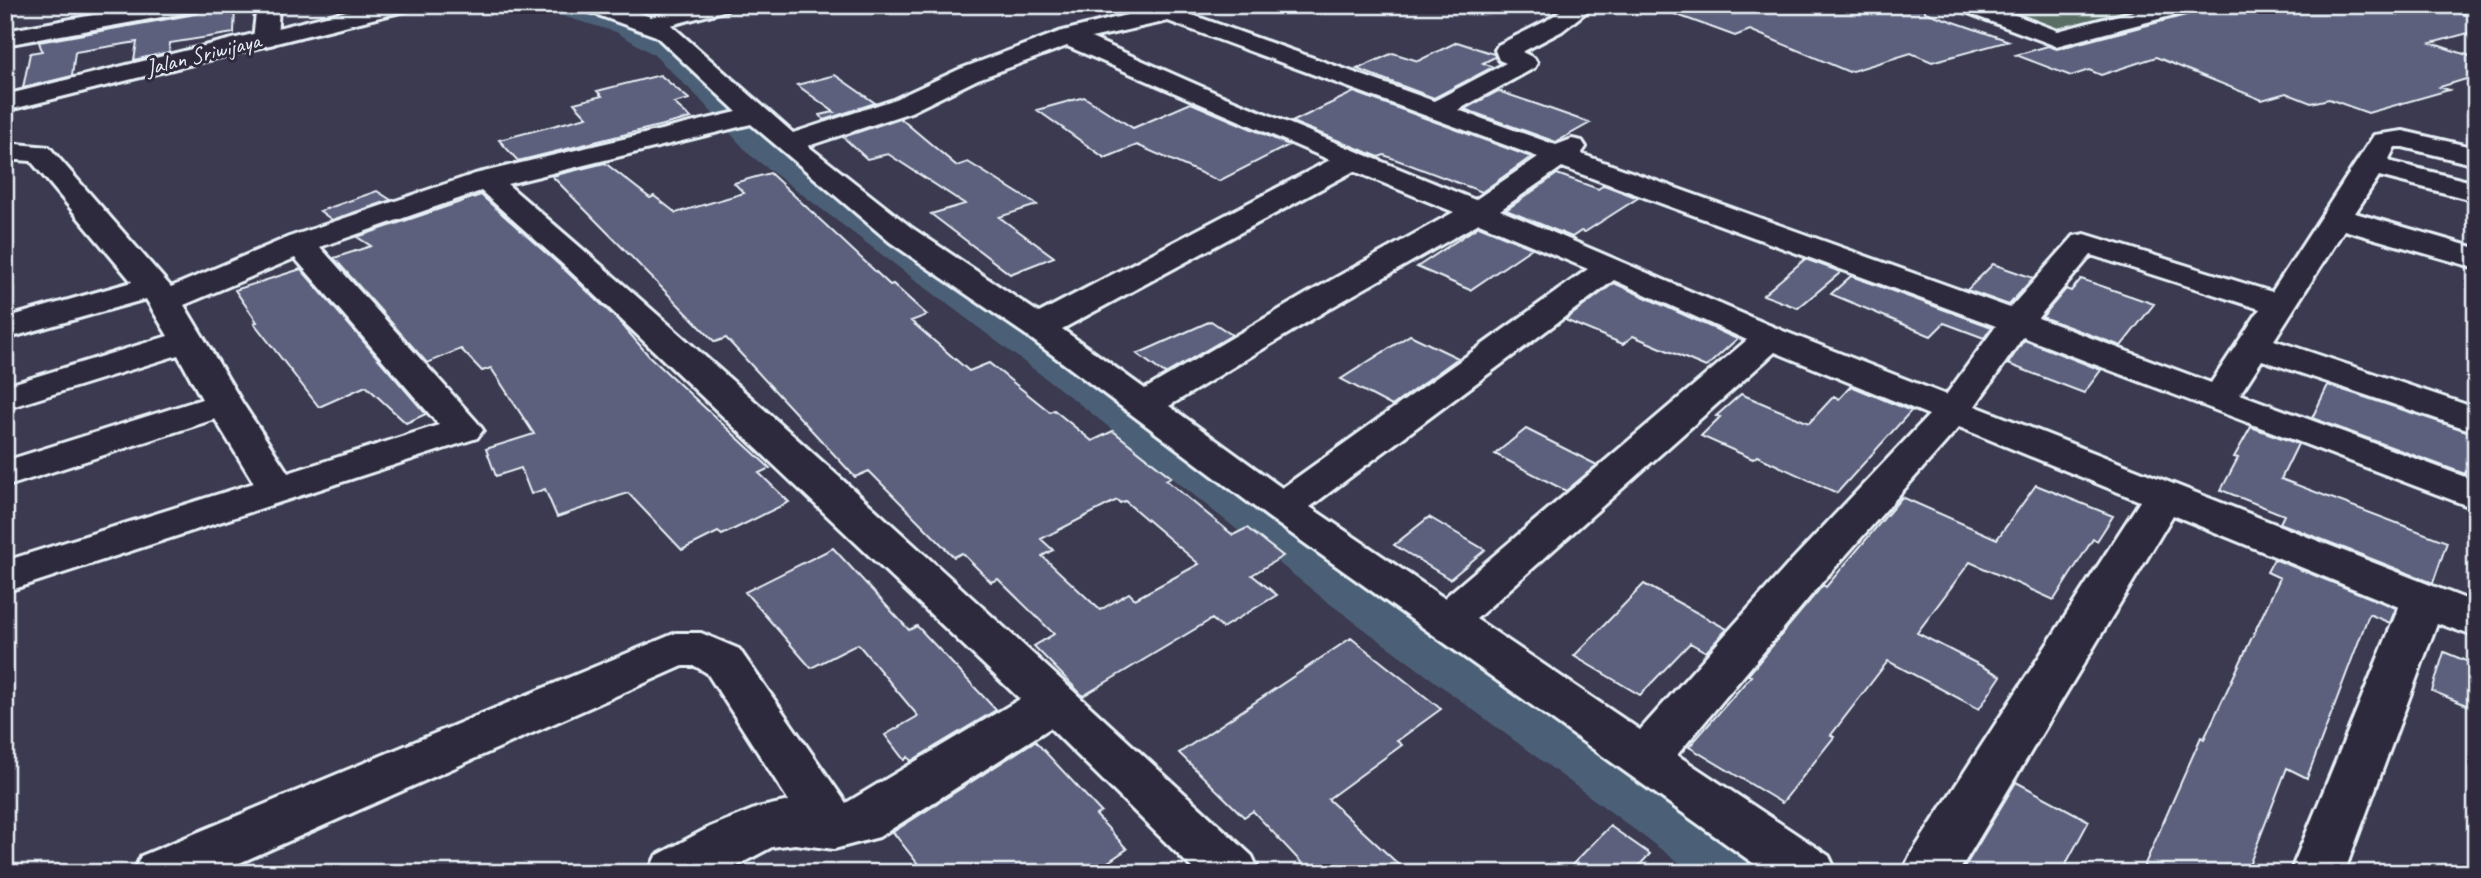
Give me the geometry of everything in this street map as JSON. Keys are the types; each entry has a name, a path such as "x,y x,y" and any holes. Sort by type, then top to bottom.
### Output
{"main road":[{"path":"5,38 189,5"},
{"path":"265,39 268,5"},
{"name":"Jalan Sriwijaya","path":"5,103 400,5"},
{"path":"650,24 719,5"},
{"path":"1435,111 1525,63 1507,55 1507,50 1554,26 1584,5"},
{"path":"1968,5 2056,39 2185,5"},
{"path":"2464,5 2476,9"},
{"path":"599,6 664,31 747,117 788,144 901,235 1038,328 1282,508 1810,873"},
{"path":"788,144 901,106 969,74 1068,37 1154,15 1170,15 1435,111 1568,149 2476,496"},
{"path":"1068,37 1209,100 1611,267 1771,338 2476,621"},
{"path":"5,329 158,294 485,180 747,117"},
{"path":"2219,398 2387,139 2412,141 2476,157"},
{"path":"1143,406 1320,300 1477,212 1568,149"},
{"path":"5,151 39,153 158,294 278,489"},
{"path":"1038,328 1354,159"},
{"path":"2371,165 2476,192"},
{"path":"485,180 579,262 1054,702 1233,873"},
{"path":"2337,218 2476,258"},
{"path":"1645,758 1808,570 1953,411 2016,322 2085,243 2280,305"},
{"path":"5,577 464,430 300,244"},
{"path":"1282,508 1611,267"},
{"path":"1446,621 1771,338"},
{"path":"5,398 188,341"},
{"path":"2254,345 2476,421"},
{"path":"5,474 224,404"},
{"path":"1929,873 2164,496"},
{"path":"2323,870 2424,599"},
{"path":"160,873 676,650 694,648 707,650 723,661 834,827"},
{"path":"675,873 761,829 785,823 834,827 861,822 1054,702"}],"green space":[{"path":"1968,5 2185,5 2050,36"}],"building":[{"path":"202,5 235,5 234,33 170,43 169,52 134,60 137,42 75,52 72,76 23,88 30,53 42,51 39,42 190,15 198,13"},
{"path":"1662,5 1924,5 1925,12 2009,41 1932,62 1911,53 1849,72 1750,30 1735,36 1661,9"},
{"path":"2198,5 2435,5 2476,18 2476,31 2431,43 2476,58 2476,76 2440,87 2449,90 2368,113 2329,99 2311,103 2286,93 2262,100 2156,57 2101,75 2089,70 2071,76 2016,55 2048,46 2057,49 2194,13"},
{"path":"1457,42 1494,54 1495,57 1483,63 1493,67 1434,98 1357,69 1393,53 1418,61"},
{"path":"660,75 689,99 674,103 691,118 518,161 499,140 587,117 574,103 602,96 597,91"},
{"path":"835,75 875,103 824,120 820,115 834,112 797,85"},
{"path":"1498,91 1590,123 1556,142 1464,109"},
{"path":"1354,92 1531,157 1482,192 1384,155 1379,157 1292,122"},
{"path":"1084,97 1133,128 1191,103 1289,145 1219,181 1137,145 1105,158 1037,110"},
{"path":"900,118 957,166 968,162 1037,205 999,217 1054,257 1010,274 931,214 965,204 888,154 867,159 843,137"},
{"path":"605,163 650,198 654,196 676,213 744,193 734,183 770,173 890,285 893,284 927,315 911,321 969,371 989,363 1050,412 1054,410 1092,441 1113,431 1171,477 1166,480 1233,535 1247,528 1283,556 1252,575 1277,595 1222,628 1212,619 1083,696 1034,646 1054,634 998,579 991,582 962,553 954,557 869,471 855,477 726,338 715,342 552,176","holes":["1117,500 1120,503 1125,501 1199,564 1135,599 1129,593 1100,610 1042,556 1053,550 1041,539"]},
{"path":"1557,174 1598,189 1604,185 1638,198 1585,232 1581,231 1572,237 1506,210"},
{"path":"377,191 391,200 332,220 320,211"},
{"path":"481,195 618,320 649,356 770,468 759,473 789,502 722,535 718,532 682,550 628,493 557,517 545,489 531,494 521,468 496,476 486,449 534,434 491,368 482,371 461,349 427,363 334,258 371,246 357,237"},
{"path":"1479,226 1532,248 1470,290 1417,267"},
{"path":"1805,259 1841,272 1798,308 1763,295"},
{"path":"1993,264 2033,278 2009,305 1967,290"},
{"path":"301,269 426,414 406,423 366,386 319,407 254,323 257,322 235,290"},
{"path":"1851,276 1992,327 1984,338 1944,323 1931,336 1831,294"},
{"path":"2081,279 2154,304 2121,346 2042,317 2066,289 2071,291"},
{"path":"1614,283 1737,339 1706,367 1633,336 1623,344 1565,320"},
{"path":"1211,321 1232,335 1165,374 1137,354"},
{"path":"1410,335 1458,358 1392,406 1341,379"},
{"path":"2024,340 2101,370 2084,393 2008,364"},
{"path":"2328,385 2476,434 2476,443 2465,474 2312,418"},
{"path":"1851,386 1911,411 1837,493 1757,456 1753,459 1701,436 1720,417 1716,416 1741,394 1809,423 1834,396 1839,399"},
{"path":"2251,427 2298,444 2281,479 2447,542 2433,583 2280,523 2284,515 2221,490 2238,458 2234,457"},
{"path":"1526,429 1597,465 1566,491 1495,454"},
{"path":"2036,485 2113,516 2097,541 2093,539 2054,600 1970,562 1917,633 2001,676 1979,709 1888,661 1831,735 1834,737 1782,803 1689,747 1751,676 1748,675 1823,585 1826,587 1902,497 1997,539"},
{"path":"1429,517 1485,550 1450,579 1394,545"},
{"path":"833,548 909,630 917,626 996,710 911,761 908,757 904,760 885,735 918,716 858,644 811,668 745,592"},
{"path":"2274,559 2396,608 2390,623 2369,614 2307,778 2287,768 2246,873 2141,873 2201,737 2204,739 2280,578 2267,572"},
{"path":"1644,584 1727,629 1706,652 1690,643 1640,695 1574,656"},
{"path":"1351,638 1441,709 1397,741 1402,745 1328,799 1408,873 1311,873 1253,811 1244,817 1179,753"},
{"path":"2444,652 2476,665 2476,709 2432,691"},
{"path":"1035,741 1101,812 1096,815 1127,849 1092,873 925,873 893,832"},
{"path":"2016,782 2089,821 2061,873 1961,873"},
{"path":"1610,826 1650,854 1632,873 1564,873"}],"waterway":[{"path":"550,5 625,27 661,49 706,91 760,149 1098,400 1341,589 1735,873"}]}
